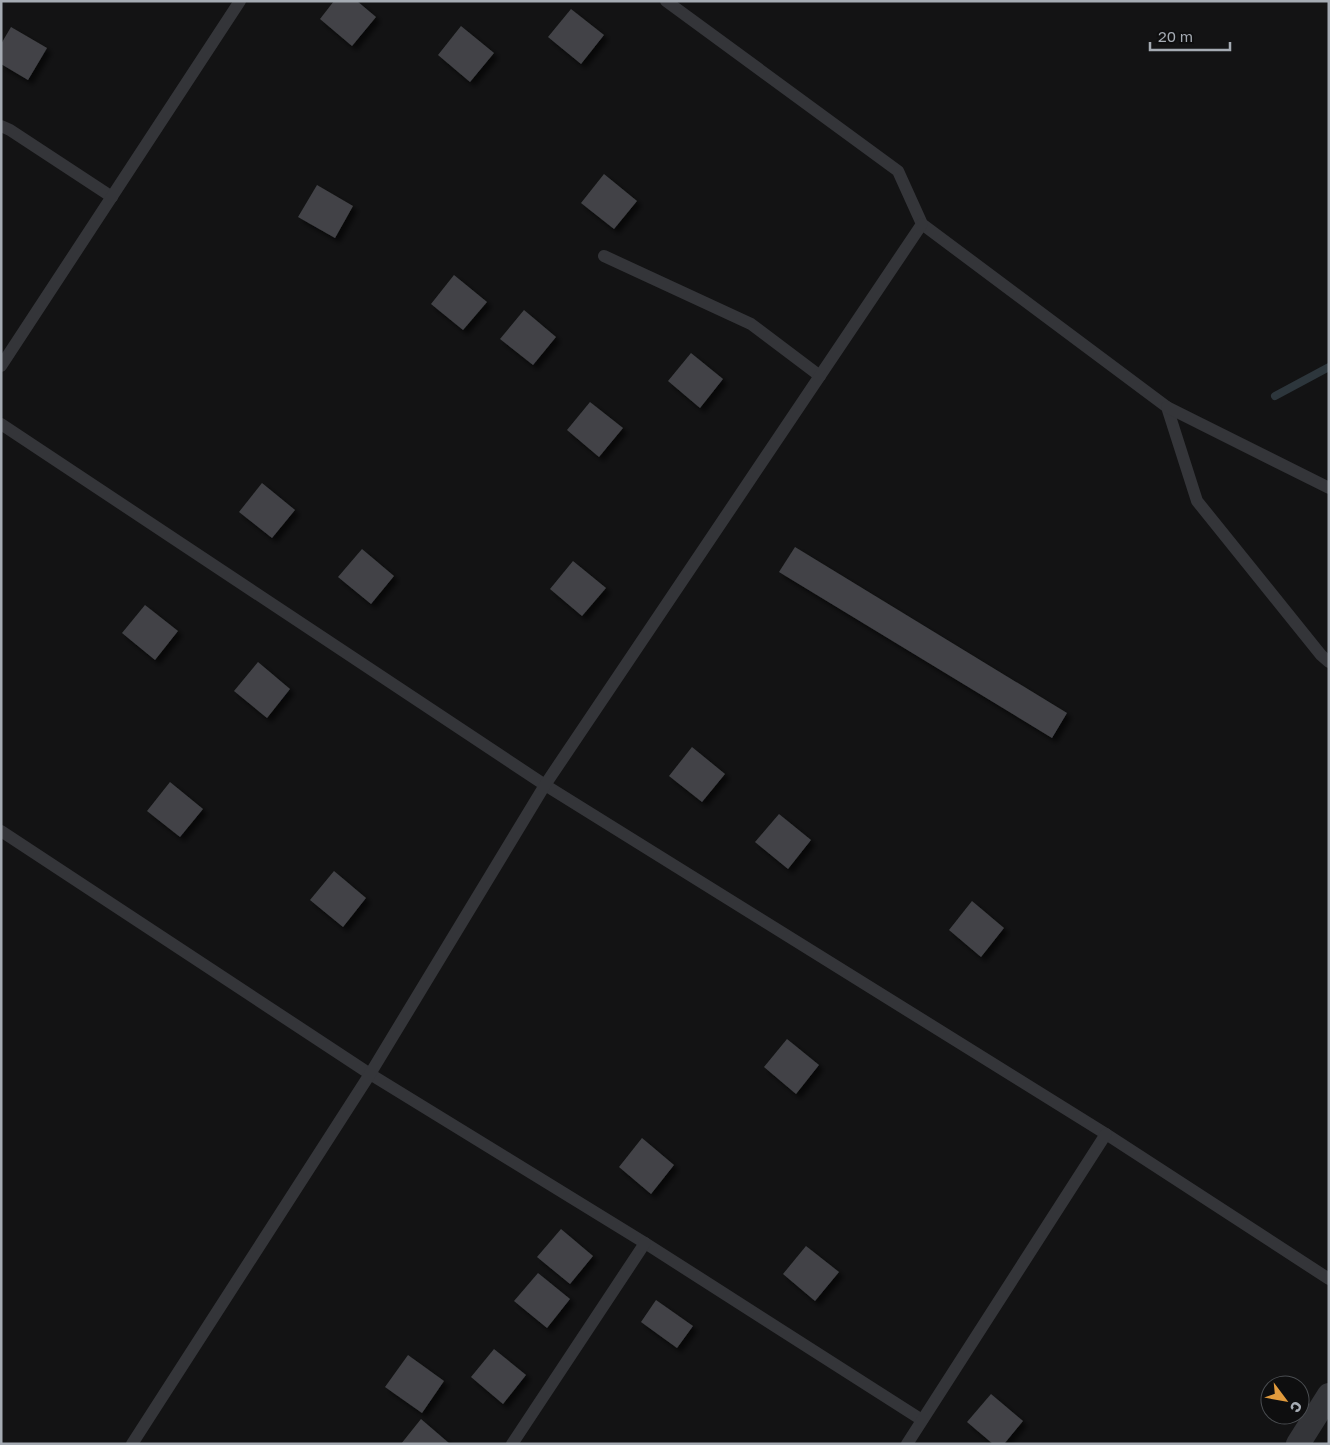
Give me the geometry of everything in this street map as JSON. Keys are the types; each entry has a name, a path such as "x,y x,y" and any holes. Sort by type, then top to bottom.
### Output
{"street":[{"path":"1298,1444 1329,1395"}],"lane":[{"path":"1,366 240,1"},
{"path":"666,1 898,171 922,224 1167,407 1329,488"},
{"path":"1,126 112,197"},
{"path":"132,1444 370,1074 545,784 922,224"},
{"path":"604,256 751,324 820,376"},
{"path":"1167,407 1197,501 1314,648 1329,662"},
{"path":"1,424 545,784 1106,1134 1329,1278"},
{"path":"1,831 370,1074 645,1243 922,1420"},
{"path":"907,1444 1106,1134"},
{"path":"512,1444 645,1243"}],"building":[{"path":"334,1 357,1 376,17 352,46 320,19"},
{"path":"571,9 604,35 581,64 548,37"},
{"path":"461,26 494,53 470,82 438,55"},
{"path":"11,27 47,48 28,80 1,64 1,44"},
{"path":"604,174 637,201 614,229 581,203"},
{"path":"317,185 353,206 335,238 298,217"},
{"path":"454,275 487,302 463,330 431,304"},
{"path":"524,310 556,337 533,365 500,339"},
{"path":"691,353 723,379 700,408 668,381"},
{"path":"590,402 623,428 599,457 567,430"},
{"path":"262,483 295,510 272,538 239,512"},
{"path":"795,547 1067,713 1052,738 779,572"},
{"path":"362,549 394,576 371,604 338,577"},
{"path":"573,561 606,588 582,616 550,589"},
{"path":"145,605 178,631 155,660 122,633"},
{"path":"258,662 290,689 267,718 234,691"},
{"path":"692,747 725,774 702,802 669,776"},
{"path":"170,782 203,809 180,837 147,811"},
{"path":"779,814 811,840 788,869 755,842"},
{"path":"334,871 366,898 343,927 310,900"},
{"path":"972,901 1004,928 981,957 949,930"},
{"path":"787,1039 819,1065 796,1094 764,1067"},
{"path":"642,1138 674,1165 651,1194 619,1167"},
{"path":"561,1229 593,1256 570,1284 537,1257"},
{"path":"806,1246 839,1272 815,1301 783,1274"},
{"path":"538,1273 570,1299 547,1328 514,1301"},
{"path":"656,1300 693,1326 677,1348 641,1322"},
{"path":"494,1349 526,1375 503,1404 471,1377"},
{"path":"408,1355 444,1381 422,1413 385,1387"},
{"path":"991,1394 1023,1421 1004,1444 993,1444 967,1422"},
{"path":"421,1419 450,1444 401,1444"}],"waterway":[{"path":"1275,396 1329,367"}]}
